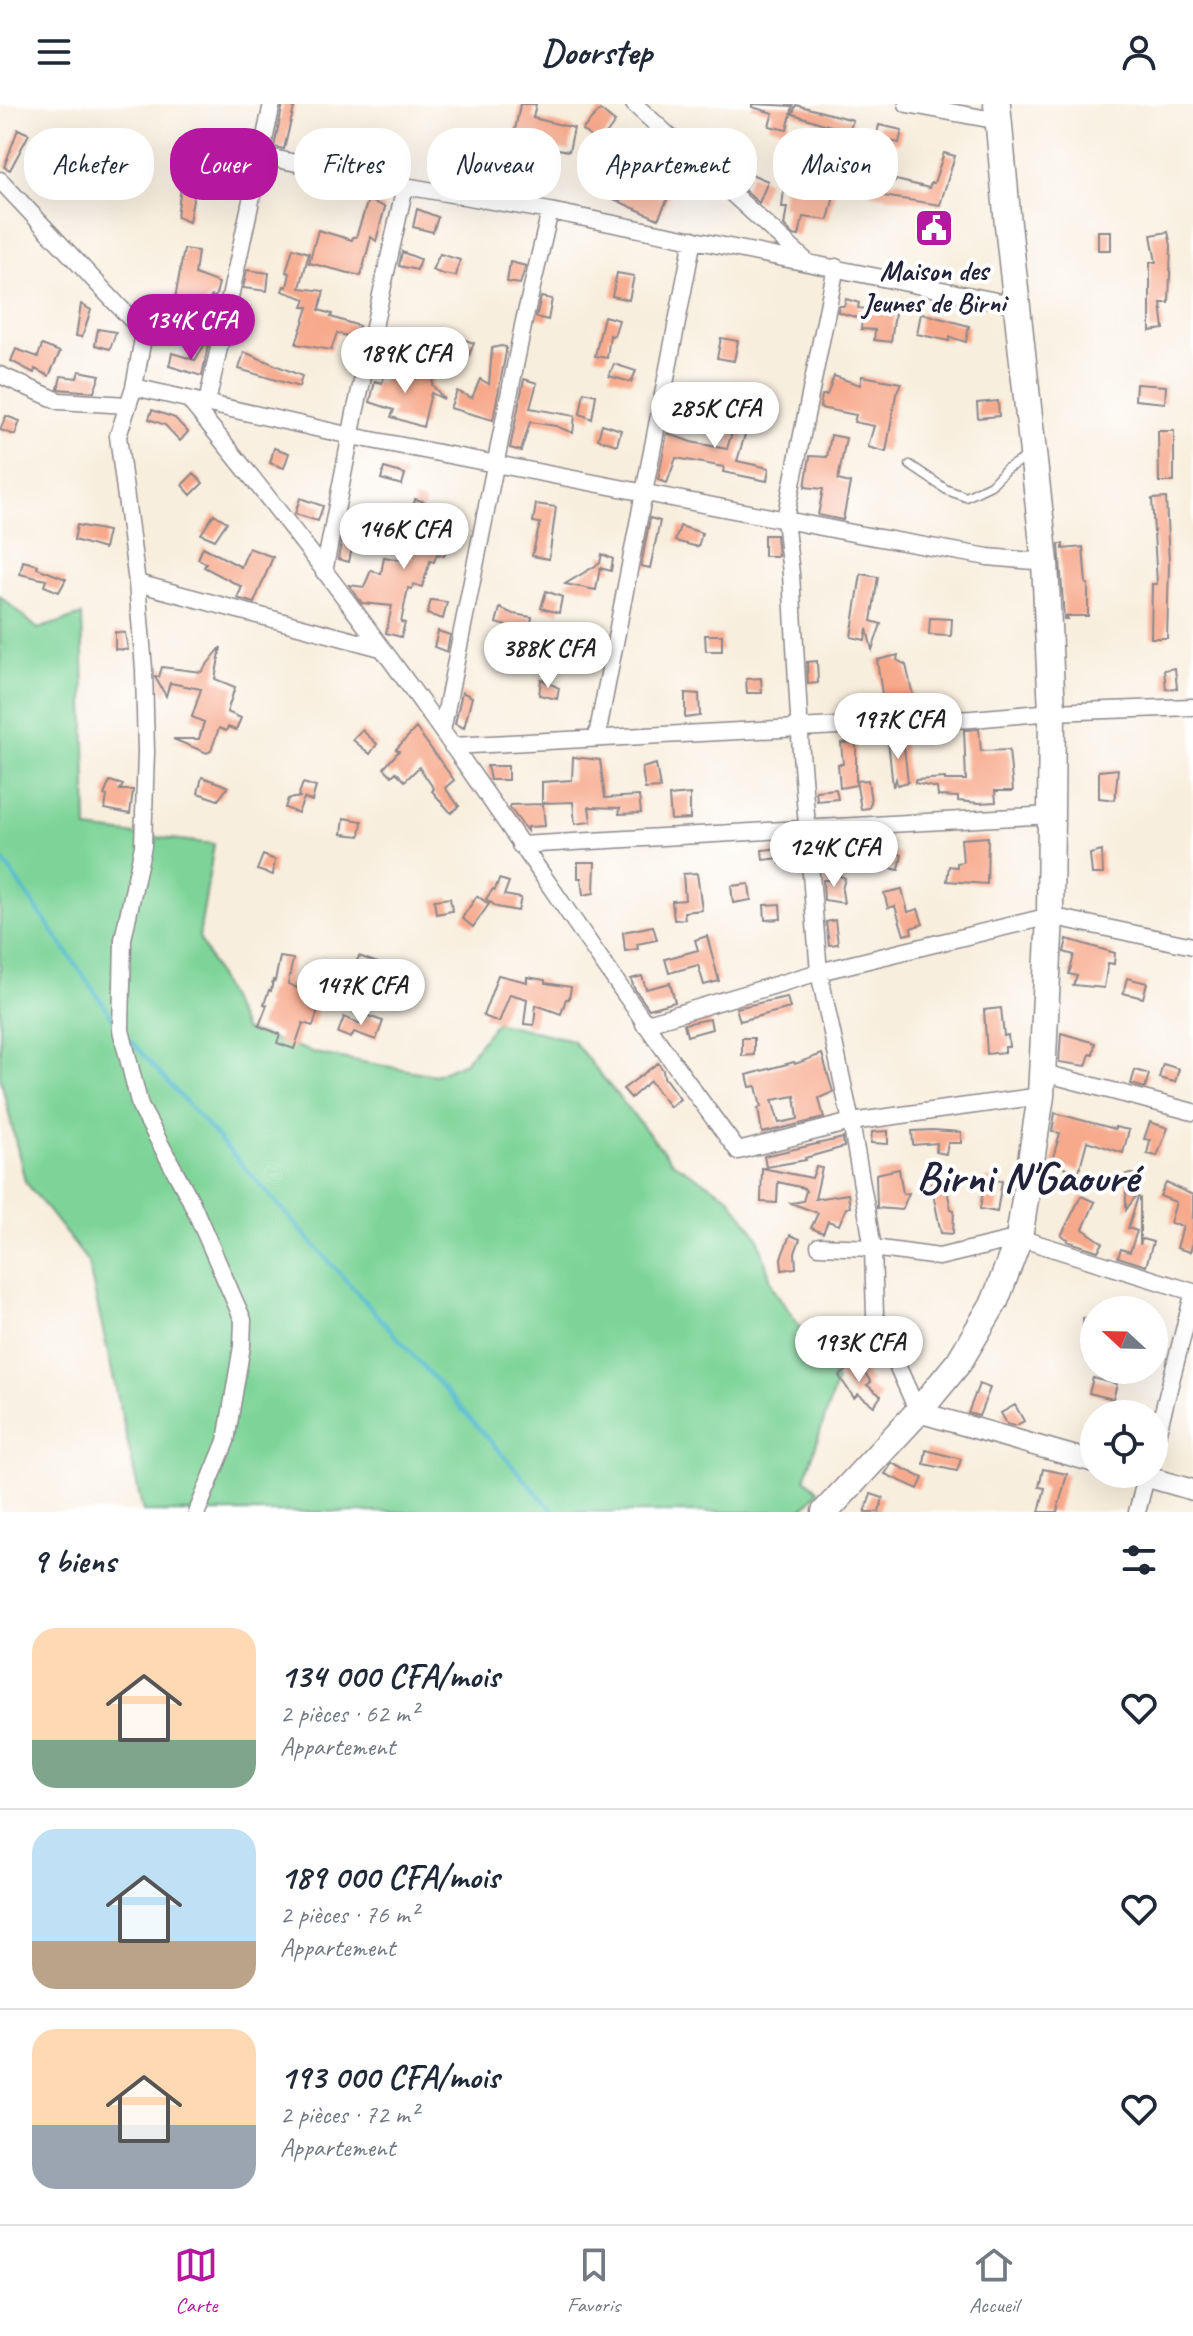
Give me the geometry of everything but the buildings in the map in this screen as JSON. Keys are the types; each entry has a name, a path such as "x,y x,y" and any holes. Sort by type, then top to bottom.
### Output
{"highway":[{"path":"825,1512 918,1412 959,1362 995,1301 1019,1238 1042,1084 1050,916 1052,712 1045,562 998,112"}],"street":[{"path":"264,128 272,104"},
{"path":"634,104 808,262"},
{"path":"907,104 998,112"},
{"path":"0,180 144,333 134,387 118,436 137,583 144,669 146,752 143,846 123,939 121,1030 140,1106 191,1201 243,1320 242,1346 226,1441 197,1512"},
{"path":"411,187 550,211 1016,305"},
{"path":"207,403 246,200"},
{"path":"324,572 402,200"},
{"path":"442,731 550,211"},
{"path":"597,736 693,239"},
{"path":"836,267 785,519 819,972 851,1122 873,1248 875,1316 918,1412 1080,1458"},
{"path":"0,375 59,401 128,405"},
{"path":"134,387 351,436 988,557 1045,562"},
{"path":"188,399 324,572 442,731 644,1024 738,1151 851,1122 1042,1084 1193,1112"},
{"path":"137,583 381,648"},
{"path":"452,746 597,736 972,719 1052,712 1193,707"},
{"path":"520,845 1051,815"},
{"path":"644,1024 819,972 1050,916 1193,946"},
{"path":"819,1246 873,1248 939,1257 1019,1238 1193,1294 1166,1400"},
{"path":"1168,1482 1193,1490"},
{"path":"1137,1512 1142,1488"}],"lane":[{"path":"910,465 947,490 966,497 991,485 1006,469 1033,453"}],"green space":[{"path":"0,596 38,629 82,615 87,829 214,844 199,937 244,1030 319,1054 435,1075 465,1062 496,1022 572,1040 672,1162 728,1196 758,1237 773,1288 837,1380 805,1479 819,1491 800,1512 143,1512 88,1262 25,1181 0,1076"}],"waterway":[{"path":"0,856 115,1021"},
{"path":"131,1041 554,1512"}],"place":[{"name":"Maison des Jeunes de Birni","path":"934,228"}],"district":[{"name":"Birni N'Gaouré","path":"1027,1177"}]}
